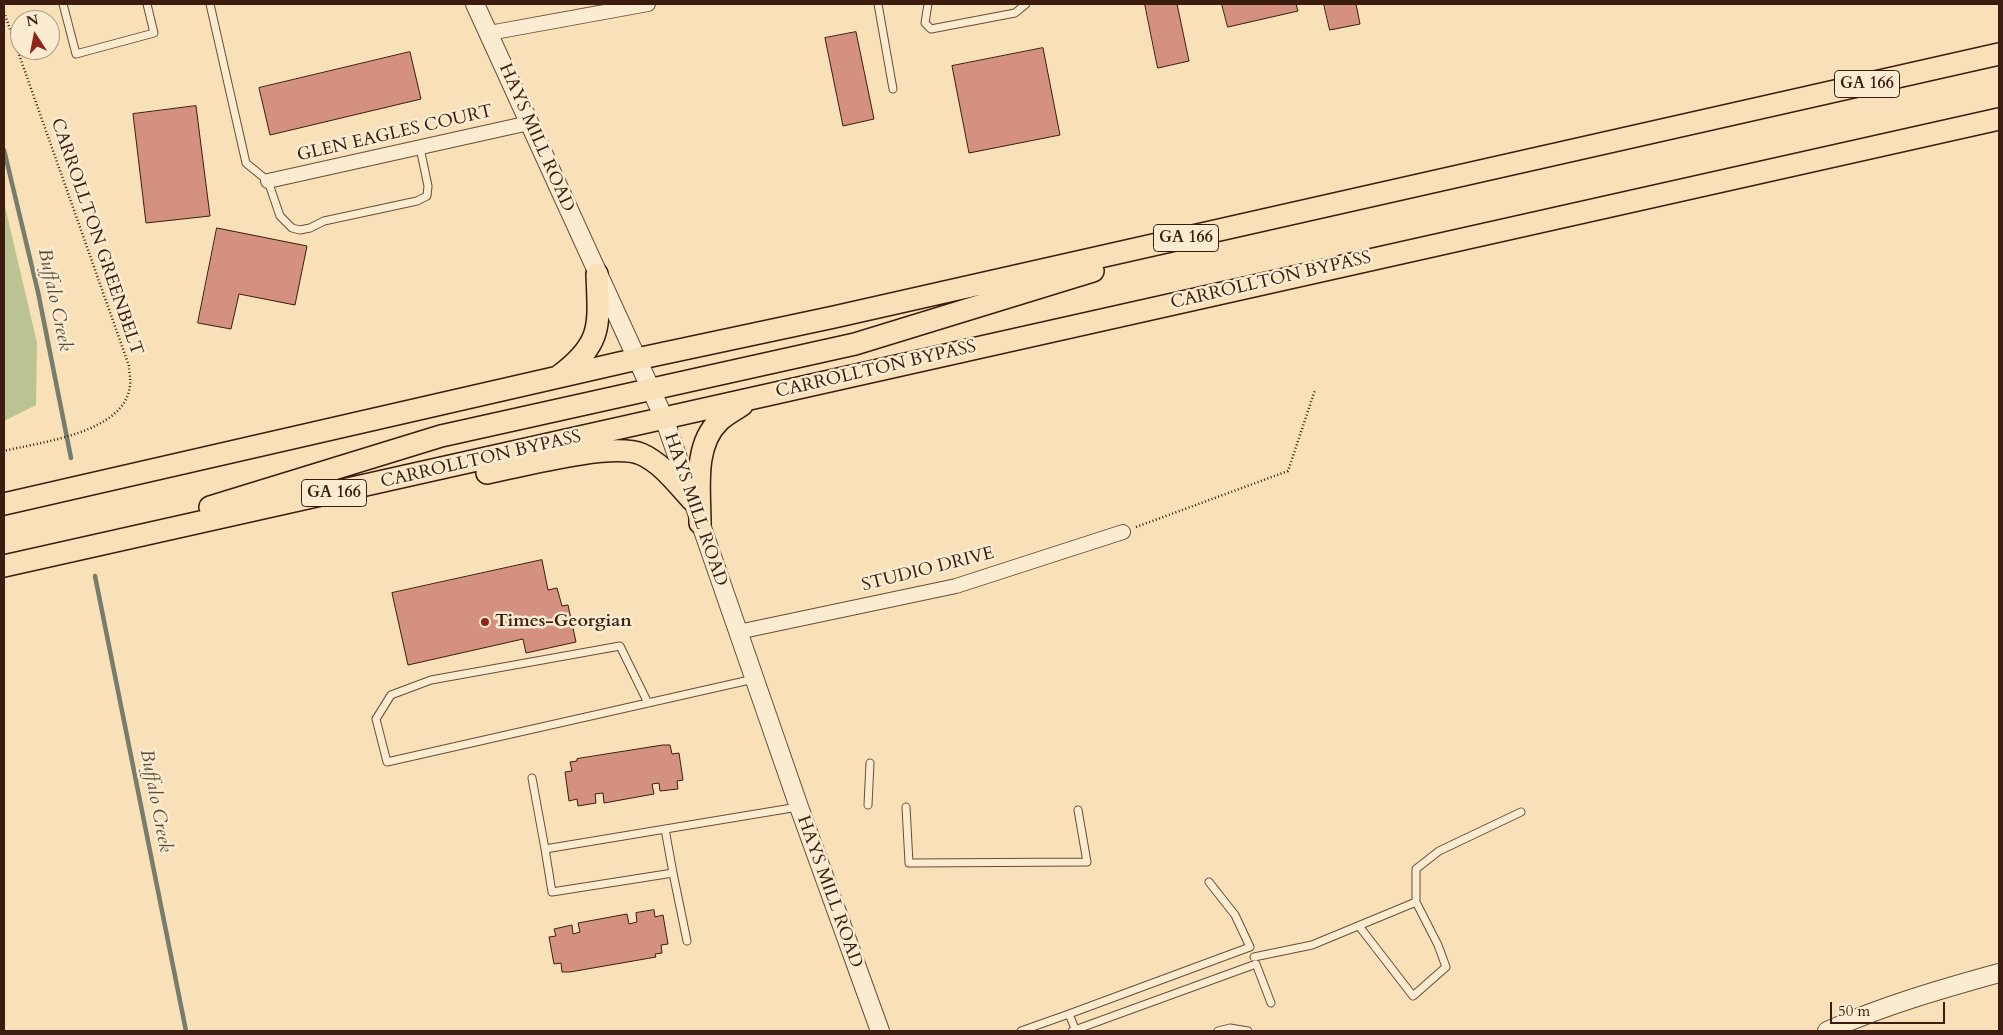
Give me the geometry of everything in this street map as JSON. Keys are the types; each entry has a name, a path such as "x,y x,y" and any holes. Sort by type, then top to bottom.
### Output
{"main road":[{"name":"GA 166","path":"4,504 637,359 1999,54"},
{"name":"CARROLLTON BYPASS","path":"4,566 1999,118"},
{"path":"128,538 211,507 441,436 855,344 1050,285 1183,238"},
{"path":"555,379 586,352 594,339 599,321 597,274"},
{"path":"700,523 702,450 709,434 719,420 751,398"},
{"path":"389,480 477,474 602,451 627,450 653,460 692,500"}],"street":[{"name":"HAYS MILL ROAD","path":"475,4 490,33 597,274 664,418 799,807 880,1031"},
{"path":"490,33 648,4"},
{"name":"GLEN EAGLES COURT","path":"268,181 529,123"},
{"name":"STUDIO DRIVE","path":"738,632 956,586 1123,532"},
{"path":"1827,1031 1851,1026 1955,985 1999,973"}],"lane":[{"path":"63,4 76,54 154,32 147,4"},
{"path":"210,4 246,162 268,181 280,216 292,228 300,230 310,228 324,220 417,201 427,196 428,186 420,148"},
{"path":"878,4 893,89"},
{"path":"928,4 926,22 931,29 1015,13 1026,4"},
{"path":"648,703 620,646 431,680 391,695 376,719 387,762 648,703 754,679"},
{"path":"868,806 870,763"},
{"path":"532,778 546,849 552,892 673,873"},
{"path":"546,849 799,807"},
{"path":"906,807 908,863 1087,862 1078,810"},
{"path":"1359,926 1413,996 1446,967 1438,944 1416,902 1416,869 1439,852 1521,812"},
{"path":"665,829 687,940"},
{"path":"1209,882 1235,915 1272,1003"},
{"path":"1069,1014 1075,1031 1255,960 1312,944 1416,902"},
{"path":"1021,1031 1250,947"},
{"path":"1218,1031 1230,1028 1248,1031"}],"path":[{"name":"CARROLLTON GREENBELT","path":"4,12 129,366 130,386 122,404 109,420 88,430 4,451"},
{"path":"1123,532 1288,471 1315,390"}],"green space":[{"path":"4,202 37,343 36,405 4,421"}],"building":[{"path":"1145,4 1177,4 1189,61 1158,68"},
{"path":"1222,4 1296,4 1298,11 1228,27"},
{"path":"1324,4 1356,4 1360,24 1330,30"},
{"path":"856,32 874,119 843,126 825,38"},
{"path":"1043,48 1060,135 969,153 952,66"},
{"path":"410,52 421,99 270,135 259,88"},
{"path":"196,106 210,216 146,223 133,114"},
{"path":"217,228 307,246 295,305 239,294 231,329 198,323"},
{"name":"Times-Georgian","path":"542,560 548,590 557,588 562,606 568,605 576,642 526,653 523,639 408,665 392,593"},
{"path":"670,745 672,754 679,753 683,780 677,781 678,789 660,791 659,783 652,784 654,794 604,803 603,793 595,794 596,803 578,806 577,799 569,801 565,772 572,771 570,762 577,761 577,759"},
{"path":"654,910 655,917 663,915 668,944 661,945 662,953 655,954 656,957 570,972 562,972 561,963 554,964 549,937 556,936 554,929 572,925 573,934 580,932 578,923 627,914 629,924 637,922 636,913"}],"waterway":[{"name":"Buffalo Creek","path":"4,150 38,292 71,458"},
{"name":"Buffalo Creek","path":"95,576 186,1031"}],"place":[{"name":"Times-Georgian","path":"485,622"}]}
